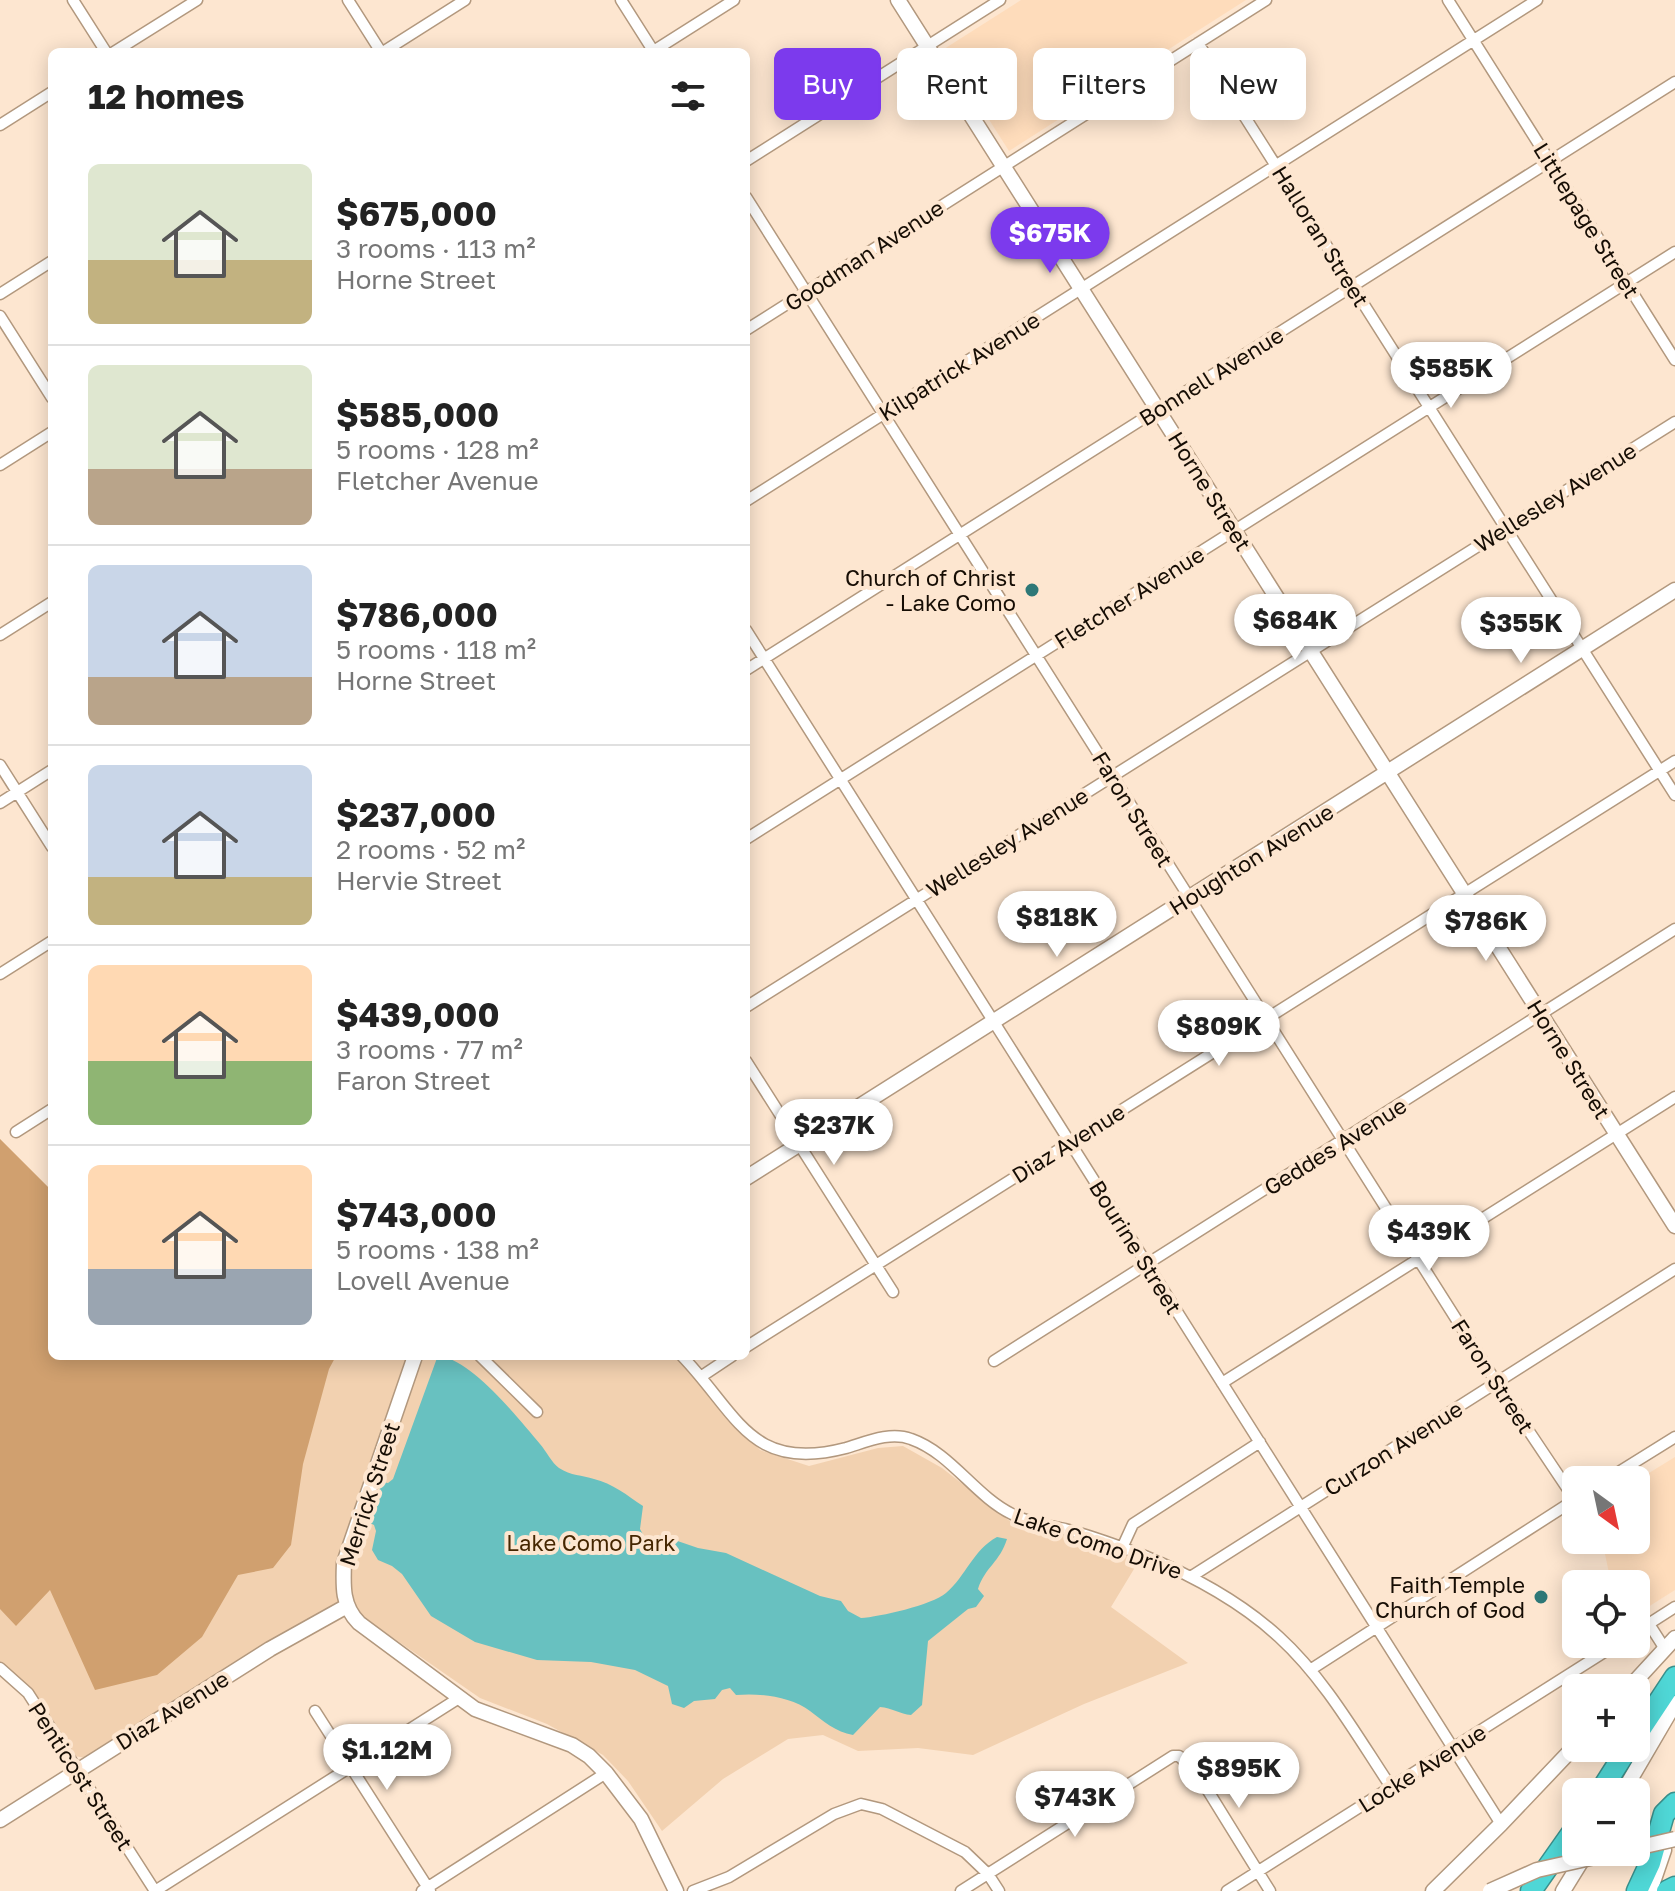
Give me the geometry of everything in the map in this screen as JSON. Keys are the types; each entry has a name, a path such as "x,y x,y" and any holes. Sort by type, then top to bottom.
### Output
{"highway":[{"path":"1650,1715 1675,1677"},
{"path":"1637,1891 1650,1863 1664,1814 1675,1803"},
{"path":"1531,1891 1562,1847"},
{"path":"1667,1891 1675,1887"}],"street":[{"path":"73,0 103,48"},
{"path":"120,48 197,0"},
{"path":"348,0 379,48"},
{"path":"388,48 465,0"},
{"path":"621,0 651,48"},
{"path":"659,48 734,0"},
{"name":"Horne Street","path":"898,0 1675,1226"},
{"path":"750,158 1000,0"},
{"name":"Goodman Avenue","path":"750,327 1266,0"},
{"name":"Littlepage Street","path":"1448,0 1675,360"},
{"name":"Kilpatrick Avenue","path":"750,498 1537,0"},
{"name":"Halloran Street","path":"1198,43 1675,795"},
{"name":"Bonnell Avenue","path":"750,668 1675,82"},
{"path":"0,125 48,95"},
{"name":"Faron Street","path":"750,203 1496,1382 1562,1479"},
{"name":"Fletcher Avenue","path":"750,837 1675,252"},
{"path":"0,294 48,264"},
{"path":"0,316 48,392"},
{"name":"Wellesley Avenue","path":"750,1004 1675,422"},
{"path":"0,465 48,435"},
{"name":"Houghton Avenue","path":"750,1175 1675,590"},
{"path":"0,635 48,605"},
{"name":"Bourine Street","path":"750,636 1501,1824"},
{"name":"Diaz Avenue","path":"750,1344 1675,761"},
{"path":"0,765 48,841"},
{"path":"0,803 48,773"},
{"name":"Geddes Avenue","path":"994,1361 1344,1142 1540,1013 1675,929"},
{"path":"0,974 48,944"},
{"path":"750,1067 893,1292"},
{"path":"1222,1383 1675,1097"},
{"path":"16,1132 48,1112"},
{"name":"Curzon Avenue","path":"1192,1576 1675,1269"},
{"name":"Merrick Street","path":"347,1606 342,1589 344,1563 414,1360"},
{"path":"484,1360 537,1412"},
{"name":"Lake Como Drive","path":"686,1360 741,1427 764,1446 814,1455 886,1437 903,1436 925,1446 1013,1515 1094,1537 1192,1576 1241,1606 1279,1637 1310,1670 1391,1787"},
{"path":"702,1376 726,1360"},
{"path":"1628,1466 1675,1437"},
{"path":"1122,1548 1133,1524 1260,1442"},
{"path":"1310,1670 1562,1509"},
{"path":"347,1606 359,1623 459,1698 491,1717 572,1745 589,1756 641,1819 676,1891"},
{"name":"Diaz Avenue","path":"0,1820 270,1649 347,1606"},
{"path":"1650,1623 1675,1607"},
{"path":"1642,1674 1670,1644 1650,1625"},
{"name":"Locke Avenue","path":"1227,1891 1595,1658"},
{"name":"Penticost Street","path":"0,1668 28,1693 155,1891"},
{"path":"155,1891 459,1698"},
{"path":"1631,1778 1675,1703"},
{"path":"315,1711 426,1890 606,1773"},
{"path":"961,1891 1173,1756 1179,1756 1197,1773 1270,1891"},
{"path":"1433,1891 1562,1760"},
{"path":"693,1891 729,1877 834,1814 861,1804 882,1809 965,1852 988,1874 999,1891"},
{"path":"1650,1891 1675,1811"},
{"path":"1650,1845 1675,1839"},
{"path":"1490,1891 1537,1870 1562,1864"},
{"path":"1563,1891 1578,1866"}],"shaded area":[{"path":"1021,0 1246,0 1171,48 1033,48 1033,120 1058,120 1009,151 989,120 1017,120 1017,48 946,48"},
{"path":"0,1139 48,1187 48,1360 334,1360 303,1464 291,1545 273,1568 238,1575 202,1637 157,1675 95,1690 50,1590 16,1626 0,1609"},
{"path":"1675,1457 1675,1590 1650,1606 1650,1570 1608,1570 1605,1554 1650,1554 1650,1472"}],"green space":[{"name":"Lake Como Park","path":"0,1139 48,1187 48,1360 679,1360 760,1450 809,1466 878,1448 903,1446 942,1468 1011,1522 1048,1530 1137,1558 1134,1569 1111,1607 1188,1663 1084,1704 973,1755 918,1748 858,1751 823,1735 788,1739 723,1779 662,1831 628,1781 603,1755 547,1724 480,1698 347,1606 87,1758 74,1756 0,1662"}],"water":[{"path":"436,1360 453,1360 494,1392 559,1468 607,1484 643,1506 640,1529 645,1538 660,1535 698,1548 726,1553 820,1596 841,1601 848,1611 861,1618 905,1610 939,1597 953,1586 989,1542 997,1537 1007,1539 981,1581 978,1589 984,1596 976,1607 968,1609 928,1641 922,1705 911,1715 880,1707 853,1735 835,1729 802,1706 784,1699 736,1695 730,1688 722,1690 715,1699 694,1701 684,1708 672,1704 668,1686 635,1670 591,1662 537,1660 475,1642 431,1616 402,1574 378,1560 372,1550 376,1531 374,1525 368,1522 382,1482 388,1483 393,1479"}],"place":[{"name":"Church of Christ - Lake Como","path":"1032,590"},
{"name":"Faith Temple Church of God","path":"1541,1597"}]}
